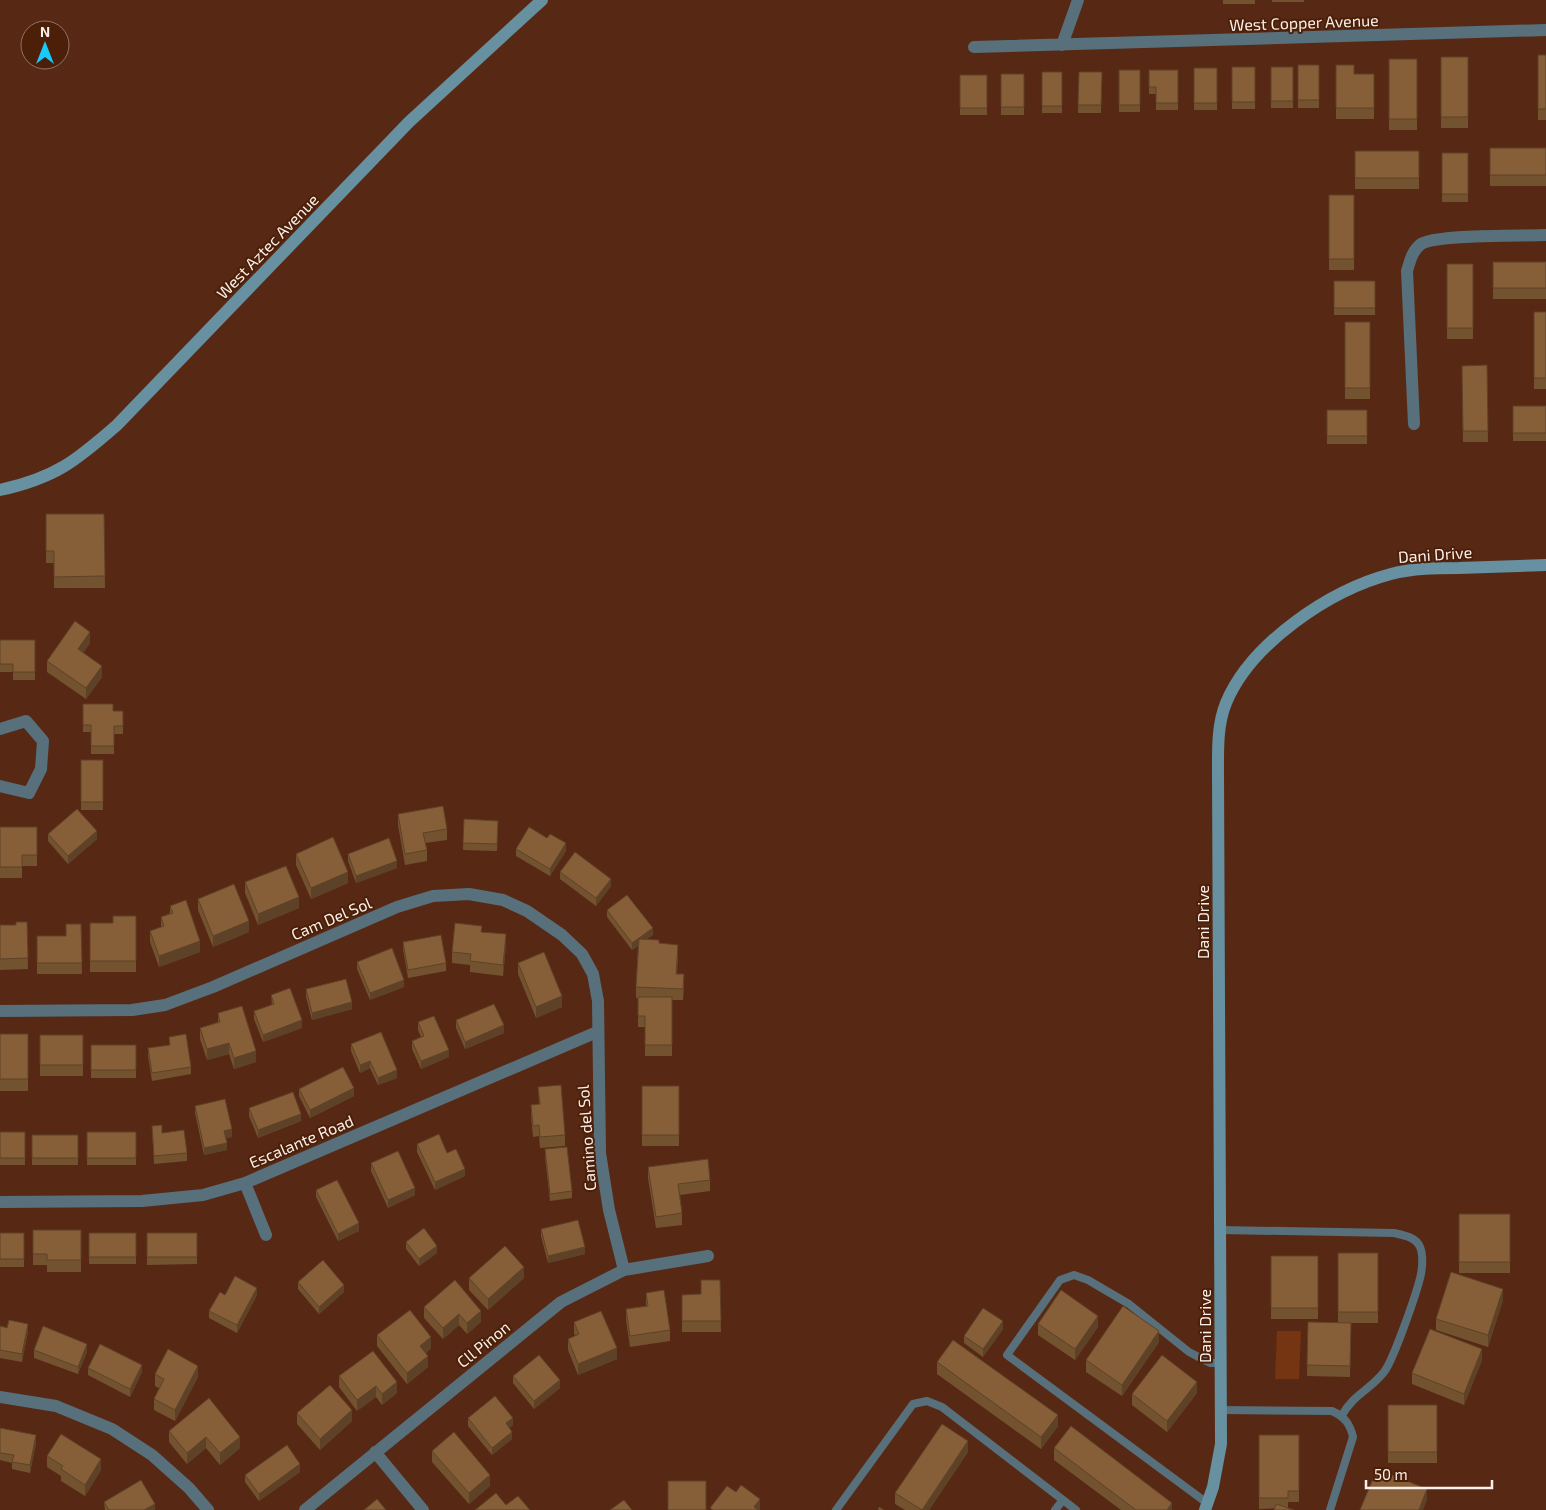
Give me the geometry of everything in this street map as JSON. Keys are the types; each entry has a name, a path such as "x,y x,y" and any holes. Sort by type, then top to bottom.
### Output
{"street":[{"name":"West Aztec Avenue","path":"0,490 32,483 70,464 117,425 409,122 542,0"},
{"path":"1062,46 1078,0"},
{"name":"West Copper Avenue","path":"974,47 1062,46 1546,30"},
{"path":"1414,424 1407,271 1412,254 1422,243 1442,239 1546,235"},
{"name":"Dani Drive","path":"1206,1506 1213,1487 1220,1444 1218,737 1226,703 1242,673 1273,638 1325,603 1362,584 1392,573 1433,568 1546,565"},
{"path":"0,729 26,721 43,741 42,769 29,793 0,786"},
{"name":"Cam Del Sol","path":"0,1011 132,1010 165,1005 213,987 397,907 433,896 469,894 504,900 527,911 562,935 582,954 593,974 598,1002 597,1032"},
{"name":"Escalante Road","path":"0,1202 142,1201 203,1194 244,1183 597,1032"},
{"name":"Camino del Sol","path":"597,1032 600,1154 609,1210 624,1270"},
{"path":"244,1183 266,1235"},
{"name":"Cll Pinon","path":"305,1510 561,1302 624,1270 708,1256"},
{"path":"0,1397 56,1406 112,1430 152,1455 189,1488 208,1510"},
{"path":"375,1452 423,1510"}],"lane":[{"path":"1220,1230 1394,1233 1410,1237 1420,1247 1422,1262 1420,1281 1386,1370 1374,1384 1349,1402 1342,1415"},
{"path":"1206,1506 1007,1355 1060,1280 1074,1276 1088,1280 1129,1304 1189,1352 1210,1363 1220,1362"},
{"path":"836,1510 913,1404 927,1401 942,1407 1076,1510"},
{"path":"1220,1410 1332,1411 1342,1415 1350,1426 1353,1437 1330,1510"},
{"path":"1055,1510 1062,1501"}],"shaded area":[{"path":"1277,1331 1301,1331 1299,1379 1275,1379"}],"building":[{"path":"1538,55 1546,55 1546,109 1538,109"},
{"path":"1441,57 1468,57 1468,117 1441,117"},
{"path":"1389,59 1417,59 1417,119 1389,119"},
{"path":"1298,65 1319,65 1319,100 1298,100"},
{"path":"1336,65 1354,65 1354,74 1374,74 1374,108 1336,108"},
{"path":"1232,67 1255,67 1255,102 1232,102"},
{"path":"1271,67 1293,67 1293,101 1271,101"},
{"path":"1194,68 1217,68 1217,103 1194,103"},
{"path":"1119,70 1140,70 1140,105 1119,105"},
{"path":"1149,70 1178,70 1178,103 1156,103 1156,87 1149,87"},
{"path":"1042,72 1062,72 1062,106 1042,106"},
{"path":"1079,72 1102,72 1101,105 1078,105"},
{"path":"1001,74 1024,74 1024,107 1001,107"},
{"path":"960,75 987,75 987,108 960,108"},
{"path":"1490,148 1546,148 1546,175 1490,175"},
{"path":"1355,151 1419,151 1419,178 1355,178"},
{"path":"1442,153 1468,153 1468,194 1442,194"},
{"path":"1329,195 1354,195 1354,259 1329,259"},
{"path":"1493,262 1546,262 1546,288 1493,288"},
{"path":"1447,264 1473,264 1473,328 1447,328"},
{"path":"1334,281 1375,281 1375,308 1334,308"},
{"path":"1534,312 1546,312 1546,378 1534,378"},
{"path":"1345,322 1370,322 1370,388 1345,388"},
{"path":"1487,365 1488,431 1463,431 1462,366"},
{"path":"1513,406 1546,406 1546,433 1513,433"},
{"path":"1327,410 1367,410 1367,436 1327,436"},
{"path":"46,514 104,514 105,576 54,577 54,551 46,551"},
{"path":"75,621 90,632 78,649 102,666 86,688 47,661"},
{"path":"0,640 35,640 35,672 13,672 13,664 0,664"},
{"path":"83,704 113,704 113,711 123,711 123,726 114,726 114,746 91,746 91,725 83,725"},
{"path":"81,760 103,760 103,802 81,802"},
{"path":"443,806 447,829 423,833 427,850 405,854 398,814"},
{"path":"77,809 97,831 68,856 48,834"},
{"path":"464,819 498,821 497,844 463,843"},
{"path":"0,827 37,827 37,855 22,855 22,867 0,867"},
{"path":"529,827 547,838 550,834 566,843 550,869 516,849"},
{"path":"333,837 348,872 311,888 296,854"},
{"path":"389,838 397,861 356,876 348,854"},
{"path":"575,852 611,879 596,898 560,872"},
{"path":"286,866 299,897 258,914 245,882"},
{"path":"234,884 249,921 213,936 198,899"},
{"path":"627,895 653,928 632,943 607,910"},
{"path":"186,900 200,941 159,956 150,931 164,926 161,917 173,913 170,906"},
{"path":"113,916 136,916 136,961 90,961 90,923 113,923"},
{"path":"16,922 27,922 28,958 0,959 0,925 16,925"},
{"path":"455,923 482,926 481,932 506,934 503,965 470,961 471,954 452,952"},
{"path":"66,924 81,924 82,963 37,963 37,936 66,936"},
{"path":"441,935 446,963 408,970 403,942"},
{"path":"639,939 659,940 659,943 678,945 676,974 684,974 683,989 636,987"},
{"path":"392,948 404,980 370,993 357,962"},
{"path":"544,952 562,996 536,1007 518,963"},
{"path":"346,979 352,1002 312,1013 306,989"},
{"path":"290,988 302,1020 263,1035 254,1011 274,1004 271,995"},
{"path":"638,997 672,997 672,1045 645,1045 645,1016 638,1016"},
{"path":"494,1004 504,1025 465,1042 456,1020"},
{"path":"242,1006 256,1051 234,1058 229,1043 207,1049 200,1028 220,1022 218,1013"},
{"path":"434,1016 449,1050 421,1061 412,1041 424,1036 418,1022"},
{"path":"381,1032 397,1070 378,1078 370,1061 360,1065 351,1044"},
{"path":"0,1034 28,1034 28,1079 0,1079"},
{"path":"186,1034 191,1067 152,1073 148,1048 170,1045 169,1037"},
{"path":"40,1035 83,1035 83,1065 40,1065"},
{"path":"91,1045 136,1045 136,1070 91,1070"},
{"path":"343,1067 354,1088 310,1110 299,1089"},
{"path":"561,1085 565,1135 540,1137 539,1125 533,1126 531,1105 540,1104 538,1087"},
{"path":"642,1086 679,1086 679,1135 642,1135"},
{"path":"293,1092 301,1114 258,1130 249,1108"},
{"path":"225,1099 232,1129 224,1131 227,1143 204,1148 195,1106"},
{"path":"162,1125 162,1133 184,1130 187,1153 154,1156 152,1126"},
{"path":"0,1132 25,1132 25,1158 0,1158"},
{"path":"87,1132 136,1132 136,1158 87,1158"},
{"path":"439,1134 447,1153 456,1149 465,1169 435,1182 417,1144"},
{"path":"32,1135 78,1135 78,1158 32,1158"},
{"path":"567,1147 572,1191 550,1194 545,1149"},
{"path":"398,1151 415,1188 388,1200 371,1163"},
{"path":"708,1159 710,1180 678,1184 682,1213 656,1217 648,1167"},
{"path":"337,1180 359,1223 338,1234 316,1190"},
{"path":"1459,1214 1510,1214 1510,1262 1459,1262"},
{"path":"578,1220 585,1247 548,1256 541,1229"},
{"path":"424,1228 437,1246 419,1259 406,1242"},
{"path":"33,1230 81,1230 81,1260 47,1260 47,1254 33,1254"},
{"path":"0,1233 24,1233 24,1259 0,1259"},
{"path":"89,1233 136,1233 136,1257 89,1257"},
{"path":"147,1233 197,1233 197,1257 147,1257"},
{"path":"505,1246 524,1267 488,1299 469,1278"},
{"path":"1338,1253 1378,1253 1378,1312 1338,1312"},
{"path":"1271,1256 1318,1256 1318,1308 1271,1308"},
{"path":"323,1260 344,1285 319,1307 298,1282"},
{"path":"1451,1272 1503,1289 1488,1335 1436,1319"},
{"path":"235,1276 257,1288 237,1325 209,1311 220,1292 225,1295"},
{"path":"455,1280 481,1311 467,1323 459,1314 443,1328 424,1307"},
{"path":"701,1280 720,1280 721,1321 682,1321 682,1295 701,1294"},
{"path":"664,1290 670,1330 630,1336 626,1309 648,1306 646,1293"},
{"path":"1061,1290 1098,1316 1075,1349 1038,1324"},
{"path":"1123,1306 1159,1331 1122,1385 1086,1360"},
{"path":"983,1308 1003,1321 983,1349 964,1336"},
{"path":"410,1310 431,1337 420,1346 428,1356 407,1373 377,1335"},
{"path":"601,1311 617,1348 578,1364 568,1339 579,1334 574,1322"},
{"path":"9,1320 28,1324 22,1354 0,1350 0,1326 7,1328"},
{"path":"1308,1322 1351,1323 1350,1366 1307,1365"},
{"path":"43,1326 87,1344 78,1367 34,1350"},
{"path":"1430,1329 1482,1349 1464,1394 1412,1373"},
{"path":"953,1340 1058,1415 1041,1437 937,1362"},
{"path":"100,1344 142,1365 130,1389 88,1368"},
{"path":"168,1349 198,1366 175,1410 154,1399 164,1379 155,1374"},
{"path":"373,1351 397,1382 382,1394 376,1386 357,1400 339,1376"},
{"path":"539,1355 560,1380 534,1401 513,1376"},
{"path":"1162,1355 1197,1382 1167,1421 1132,1394"},
{"path":"330,1385 352,1410 320,1439 297,1413"},
{"path":"495,1396 513,1418 506,1423 512,1432 492,1448 468,1418"},
{"path":"209,1398 240,1437 220,1453 206,1437 187,1453 169,1431"},
{"path":"1388,1405 1437,1405 1437,1452 1388,1452"},
{"path":"942,1424 968,1441 922,1510 895,1493"},
{"path":"1071,1426 1172,1503 1167,1510 1136,1510 1054,1448"},
{"path":"0,1428 36,1435 30,1465 12,1462 14,1455 0,1453"},
{"path":"454,1432 490,1475 469,1493 432,1451"},
{"path":"61,1434 101,1459 85,1485 61,1469 63,1466 47,1456"},
{"path":"1259,1435 1299,1435 1299,1491 1288,1491 1288,1498 1259,1498"},
{"path":"287,1445 300,1464 259,1494 245,1475"},
{"path":"1377,1469 1427,1489 1419,1510 1360,1510"},
{"path":"141,1480 155,1504 144,1510 109,1510 104,1502"},
{"path":"668,1481 706,1481 706,1510 668,1510"},
{"path":"741,1485 760,1499 754,1507 758,1510 713,1510 710,1508 727,1486 736,1492"},
{"path":"496,1493 506,1505 518,1496 530,1510 475,1510"},
{"path":"377,1499 386,1510 364,1510"},
{"path":"624,1500 632,1510 610,1510"},
{"path":"1276,1504 1294,1510 1274,1510"}]}
